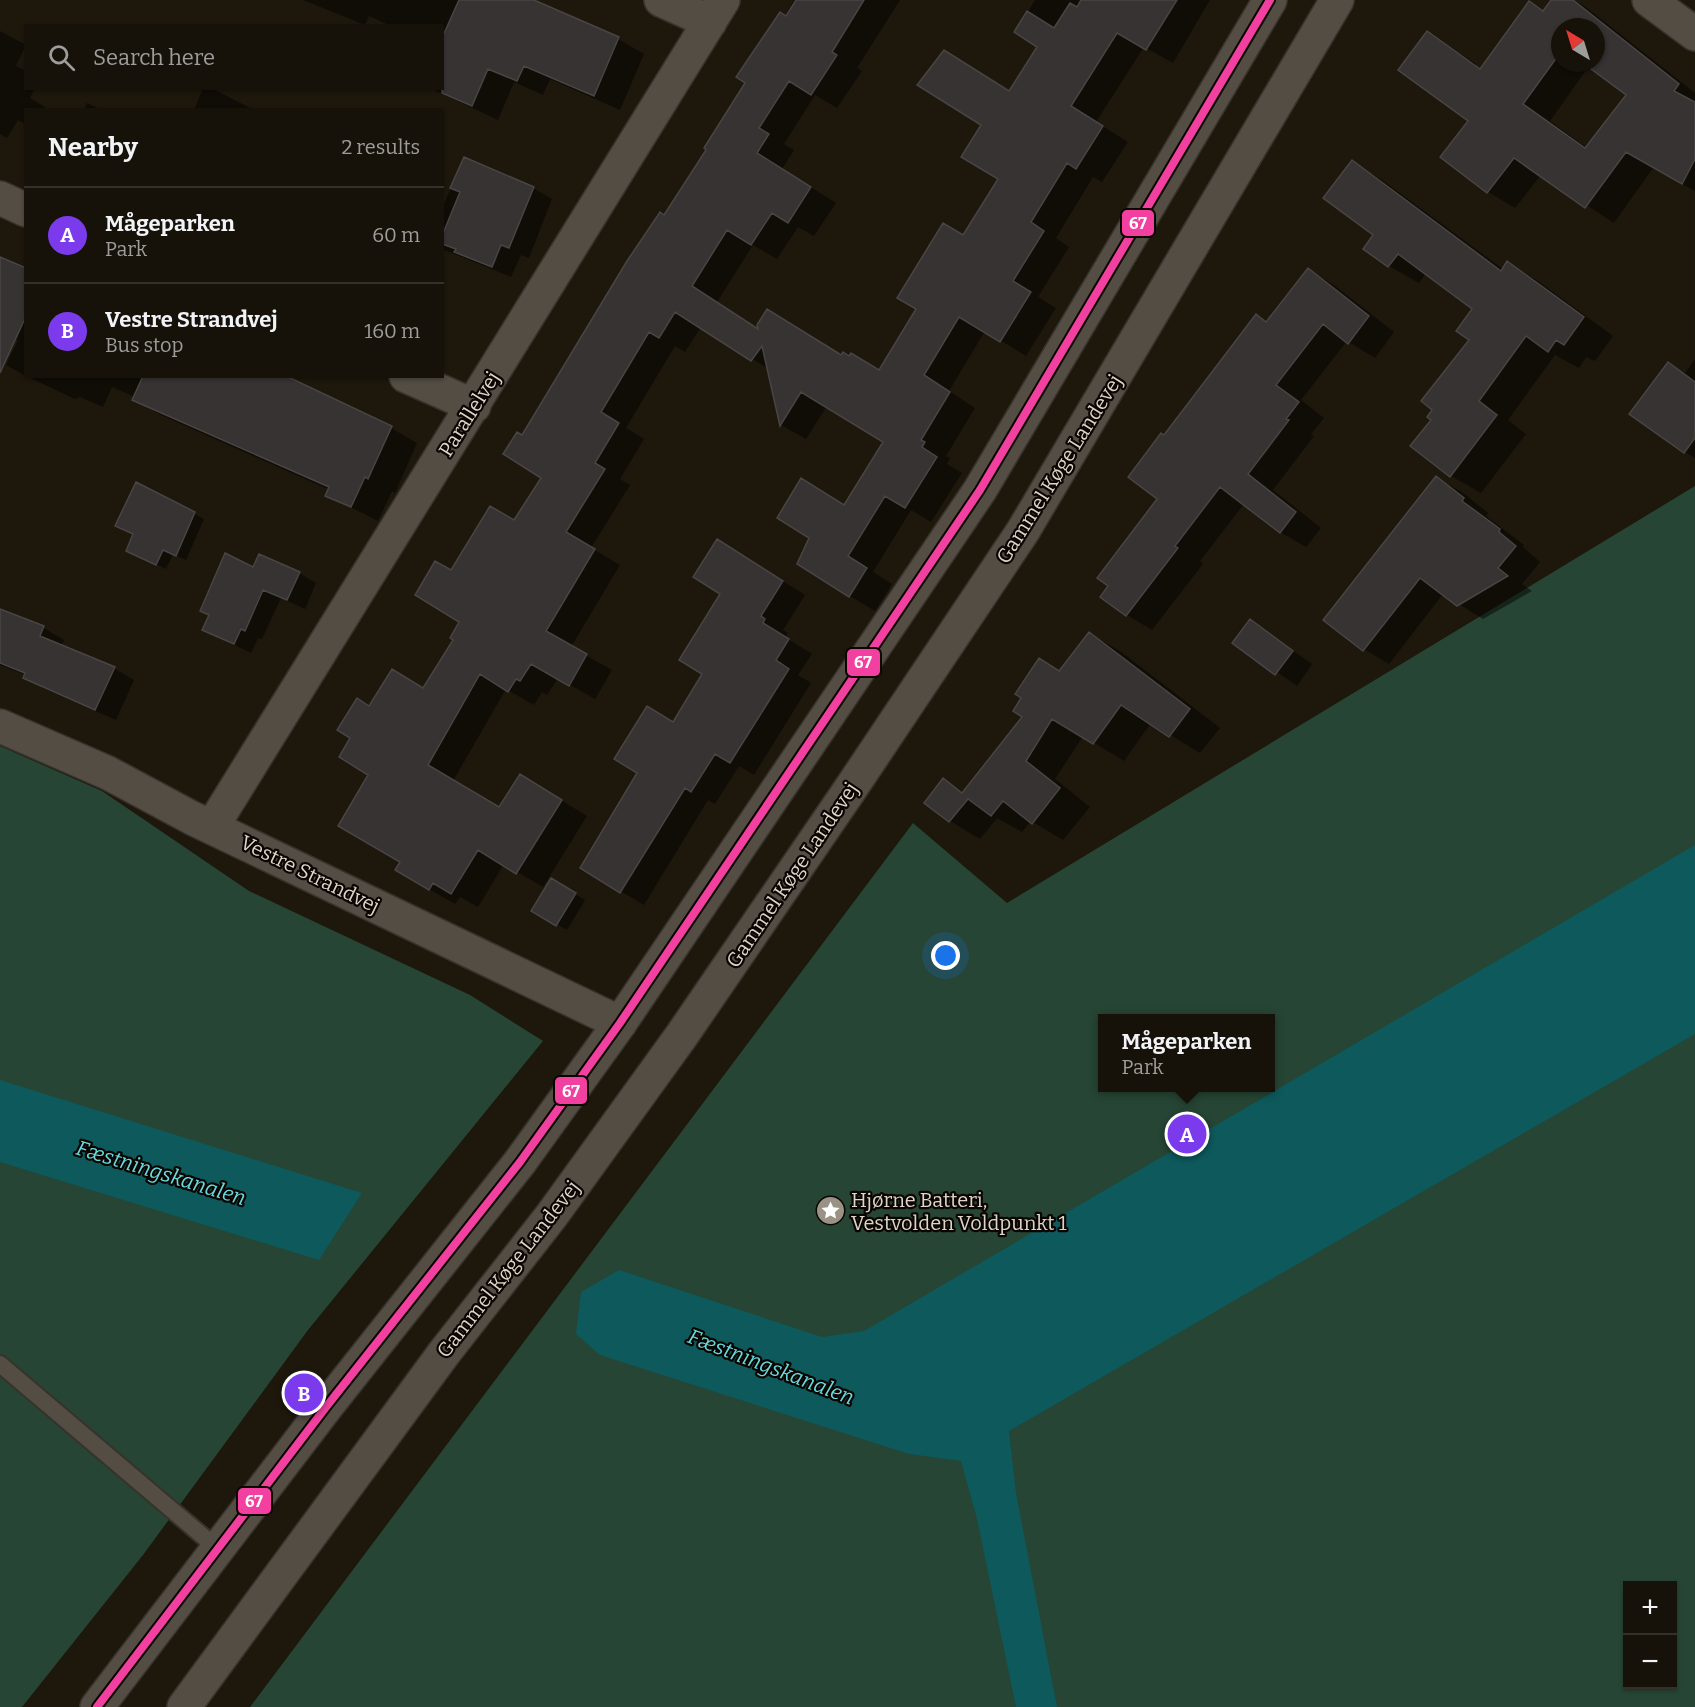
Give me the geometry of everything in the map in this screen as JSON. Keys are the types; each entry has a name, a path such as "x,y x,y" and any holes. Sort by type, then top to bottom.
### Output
{"main road":[{"path":"661,0 717,11"},
{"path":"97,1707 333,1398 520,1162 620,1023 980,490 1270,0"},
{"name":"Gammel Køge Landevej","path":"184,1707 444,1353 552,1215 682,1035 849,791 1023,531 1337,0"},
{"path":"1649,0 1695,34"},
{"name":"Parallelvej","path":"212,827 717,11"},
{"path":"0,198 24,209"},
{"path":"411,378 474,406"},
{"name":"Vestre Strandvej","path":"0,726 108,773 212,827 620,1023"}],"lane":[{"path":"0,1364 218,1549"}],"green space":[{"path":"1695,486 1695,1707 250,1707 913,823 1007,903"},
{"path":"0,746 102,791 249,891 470,995 543,1041 308,1330 143,1555 22,1707 0,1707"}],"water":[{"name":"Fæstningskanalen","path":"1695,845 1695,1034 1009,1431 1016,1493 1057,1707 1016,1707 977,1519 961,1461 909,1454 600,1355 576,1334 581,1292 619,1270 822,1337 864,1331"},
{"name":"Fæstningskanalen","path":"0,1080 362,1193 319,1260 0,1162"}],"building":[{"path":"459,0 534,0 619,37 594,96 524,66 517,81 488,69 472,106 442,93 444,90 444,34"},
{"path":"796,0 864,0 832,52 837,55 811,95 789,81 759,128 769,134 757,153 811,187 788,223 772,213 751,245 727,230 692,286 758,329 757,325 767,309 841,355 843,352 849,356 851,353 879,370 916,309 897,298 943,223 963,235 998,179 961,157 981,125 917,85 944,50 1009,91 1037,47 1014,32 1027,11 1054,28 1070,3 1077,7 1081,0 1177,0 1146,50 1117,33 1071,106 1103,126 1076,169 1067,163 1031,222 1044,231 1013,281 1031,292 1000,342 959,317 924,375 950,392 921,440 925,442 922,447 937,457 905,508 885,496 848,556 867,568 849,597 797,564 809,538 777,518 801,478 844,505 883,442 801,392 780,426 762,346 751,361 675,312 659,338 649,332 601,412 619,423 595,463 605,469 566,532 595,549 546,631 587,654 569,686 531,664 520,681 516,679 508,692 480,674 428,765 499,807 520,774 562,800 516,874 478,850 451,894 433,883 429,890 395,870 400,862 338,826 368,775 339,757 350,738 337,730 357,698 369,706 392,669 423,688 453,640 450,638 459,622 415,595 435,561 451,570 490,506 514,520 541,478 503,454 517,432 522,435 627,261 660,212 664,215 706,150 704,148 745,83 736,77 780,12 786,16"},
{"path":"1551,0 1573,0 1596,18 1551,18 1551,65 1523,104 1585,148 1626,95 1595,72 1605,72 1605,25 1679,84 1674,91 1695,102 1695,159 1682,184 1626,152 1585,208 1514,158 1487,193 1440,157 1468,121 1398,70 1427,31 1480,69 1529,1 1543,11"},
{"path":"464,157 534,187 509,248 501,245 492,267 454,252 456,249 444,245 444,231 460,192 450,188"},
{"path":"1352,160 1501,271 1507,261 1584,317 1564,345 1556,340 1548,352 1526,336 1479,401 1497,415 1450,477 1410,446 1431,420 1427,417 1432,410 1421,401 1469,340 1456,331 1472,309 1398,254 1388,267 1363,249 1373,235 1323,198"},
{"path":"0,257 24,267 24,320 0,373"},
{"path":"1308,268 1369,316 1348,344 1323,324 1276,385 1299,402 1286,419 1289,420 1248,474 1296,512 1280,533 1220,487 1175,546 1178,548 1126,616 1100,597 1108,586 1097,578 1157,499 1128,477 1161,433 1164,435 1256,314 1266,322"},
{"path":"1668,362 1695,382 1695,438 1684,453 1629,414"},
{"path":"142,378 290,378 392,426 368,479 365,477 351,507 325,496 329,487 132,400"},
{"path":"1436,476 1464,498 1462,501 1500,529 1499,532 1516,546 1498,568 1508,576 1457,606 1420,578 1363,651 1323,620"},
{"path":"136,482 195,512 176,556 163,550 156,565 126,551 133,534 115,526"},
{"path":"717,539 783,581 761,616 765,619 763,623 789,639 776,660 789,669 730,763 715,754 691,792 685,788 620,893 580,868 637,773 614,759 647,706 673,722 702,674 679,660 720,594 693,577"},
{"path":"225,553 253,567 259,554 300,572 287,600 263,590 245,631 241,629 234,644 202,630 209,615 200,611"},
{"path":"0,609 44,626 40,636 115,667 95,710 23,678 25,673 0,663"},
{"path":"1250,619 1293,651 1275,675 1232,643"},
{"path":"1089,632 1190,709 1169,737 1121,705 1093,744 1052,719 1026,761 1060,788 1032,824 1003,801 991,816 968,799 949,822 924,803 943,778 962,793 1022,717 1013,711 1021,698 1015,694 1039,658 1059,671"},
{"path":"551,878 576,893 556,926 531,911"}],"transit line":[{"name":"67","path":"97,1707 326,1407 520,1162 620,1023 980,490 1270,0"}],"place":[{"name":"Mågeparken","path":"1187,1134"},
{"name":"Hjørne Batteri, Vestvolden Voldpunkt 1","path":"830,1211"},
{"name":"Vestre Strandvej","path":"304,1393"}]}
